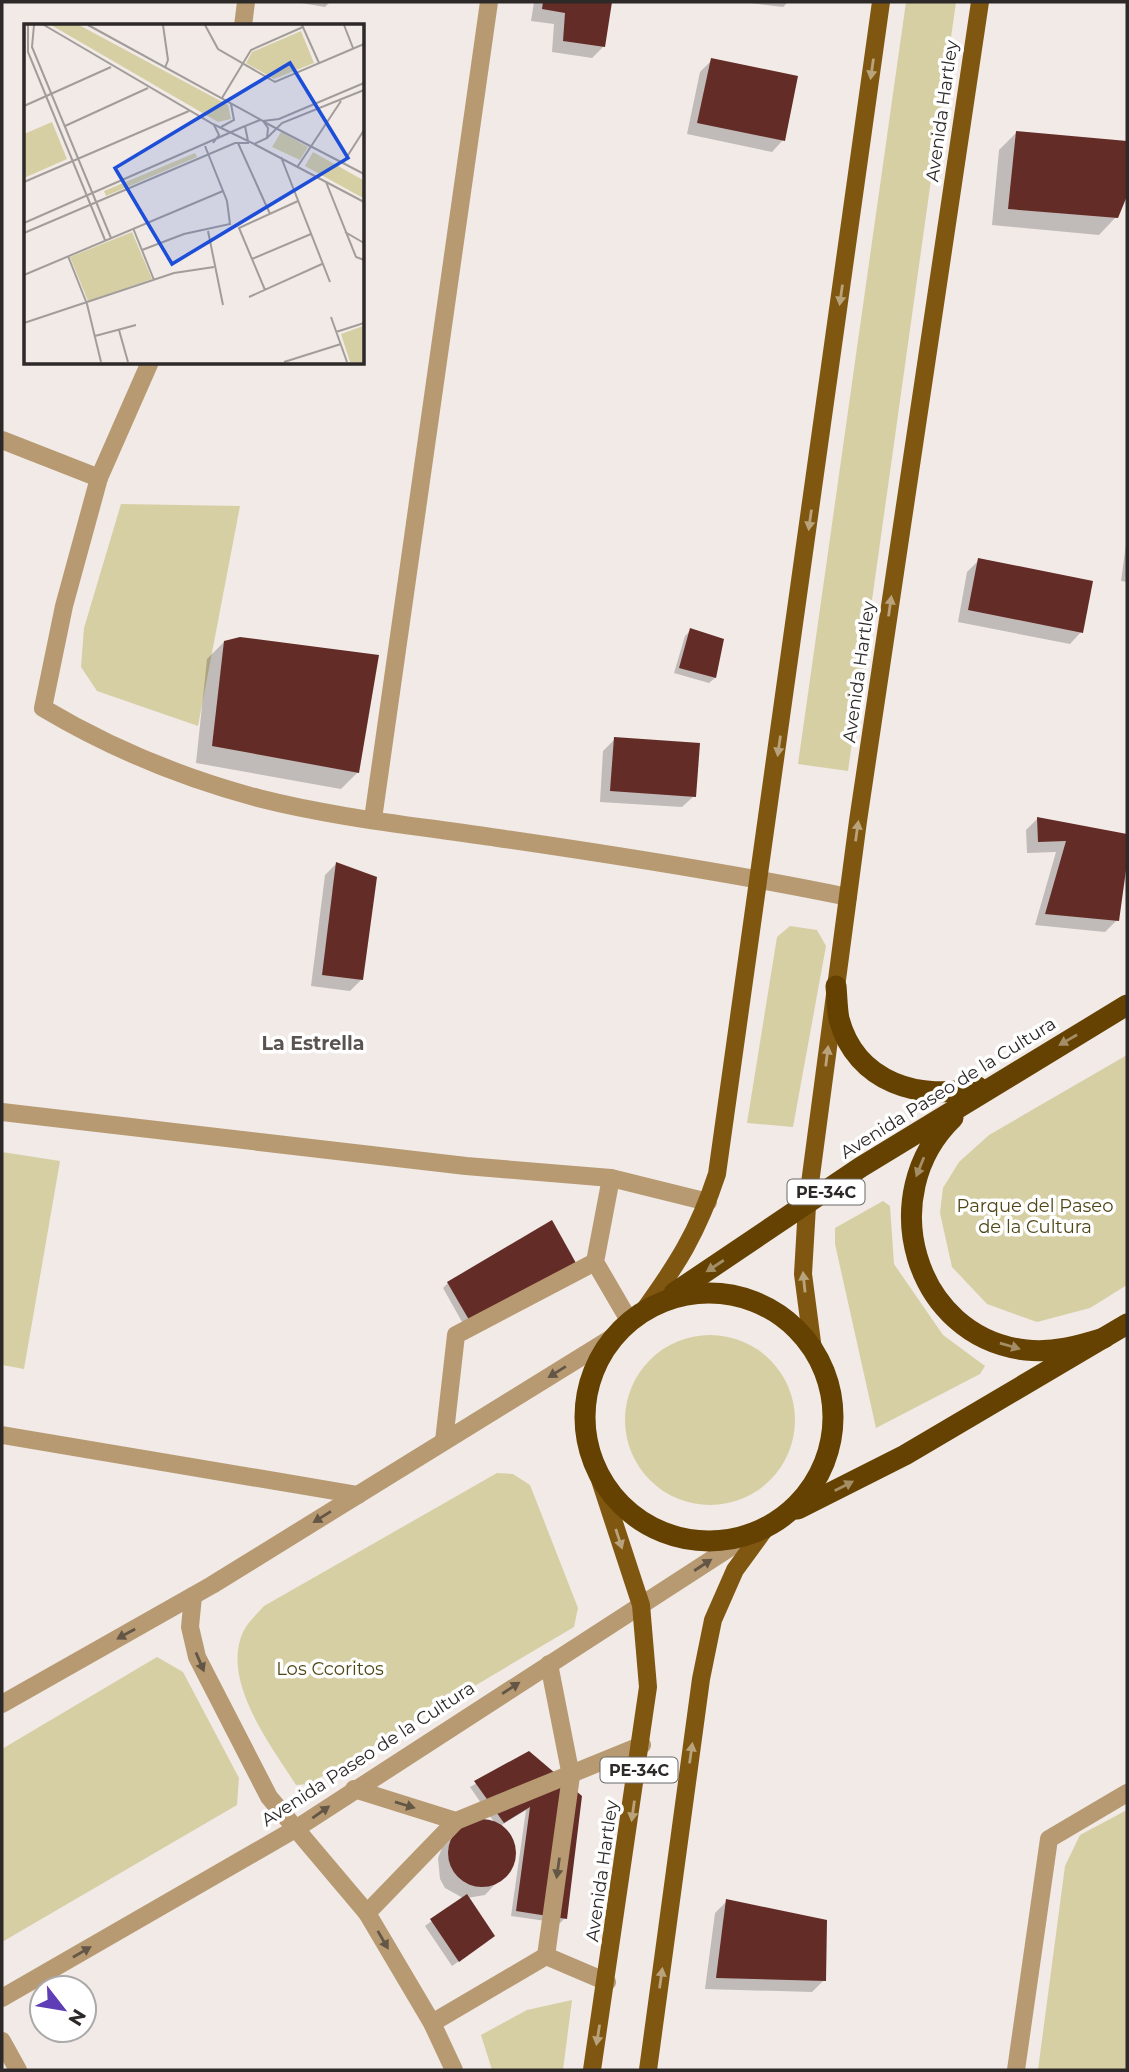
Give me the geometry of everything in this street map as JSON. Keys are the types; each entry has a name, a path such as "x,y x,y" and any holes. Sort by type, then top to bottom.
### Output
{"highway":[{"path":"836,986 839,1019 853,1050 876,1074 914,1091 956,1093 997,1082"},
{"name":"Avenida Paseo de la Cultura","path":"636,1319 862,1167 997,1082 1127,1005"},
{"path":"997,1082 939,1132 918,1167 910,1206 913,1247 928,1285 953,1316 986,1339 1025,1350 1065,1350 1104,1339"},
{"name":"PE-34C","path":"699,1293 727,1294 747,1299 785,1318 813,1350 830,1389 832,1430 820,1471 797,1504 767,1526 707,1542 670,1536 631,1515 612,1496 598,1474 587,1441 585,1406 593,1370 636,1319 699,1293"},
{"name":"Avenida Paseo de la Cultura","path":"767,1526 905,1455 1127,1324"}],"main road":[{"path":"636,1319 682,1259 708,1202 717,1174 881,2"},
{"name":"Avenida Hartley","path":"813,1350 803,1274 807,1206 848,897 980,2"},
{"name":"Avenida Hartley","path":"592,2070 642,1745 648,1687 641,1605 598,1474"},
{"name":"PE-34C","path":"648,2070 701,1679 713,1620 735,1570 767,1526"}],"street":[{"path":"243,24 246,2"},
{"path":"373,819 489,2"},
{"path":"149,364 99,478 64,606 43,708 89,735 174,771 259,798 373,819 760,879 848,897"},
{"path":"2,440 99,478"},
{"path":"2,1112 467,1166 611,1178 708,1202"},
{"path":"611,1178 595,1262 636,1319"},
{"path":"444,1441 456,1335 595,1262"},
{"name":"Avenida Paseo de la Cultura","path":"2,1704 193,1596 636,1319"},
{"path":"2,1436 358,1495"},
{"name":"Avenida Paseo de la Cultura","path":"2,1998 297,1828 548,1664 767,1526"},
{"path":"193,1596 190,1627 197,1657 270,1797 367,1913 432,2023 454,2070"},
{"path":"546,1956 571,1776 548,1664"},
{"path":"367,1913 456,1821 642,1745"},
{"path":"354,1789 456,1821"},
{"path":"1016,2070 1049,1839 1127,1793"},
{"path":"546,1956 607,1982"},
{"path":"432,2023 546,1956"},
{"path":"2,2041 18,2070"}],"green space":[{"path":"906,2 956,2 848,771 798,764"},
{"path":"121,504 240,506 198,726 97,691 81,667 84,628"},
{"path":"790,926 817,930 826,946 793,1127 747,1123 777,937"},
{"name":"Parque del Paseo de la Cultura","path":"1127,1055 1127,1285 1090,1308 1037,1322 987,1304 952,1267 940,1213 943,1188 959,1162 989,1135"},
{"path":"2,1152 60,1161 24,1369 2,1365"},
{"path":"883,1201 890,1206 894,1264 943,1335 985,1366 980,1374 876,1428 835,1244 835,1228"},
{"path":"710,1335 743,1341 770,1360 789,1387 795,1420 789,1453 770,1480 743,1499 710,1505 677,1499 650,1480 631,1453 625,1420 631,1387 650,1360 677,1341"},
{"name":"Los Ccoritos","path":"497,1473 513,1474 530,1485 578,1608 574,1627 309,1784 296,1785 262,1731 243,1691 238,1671 238,1651 243,1632 264,1606"},
{"path":"157,1657 183,1672 239,1778 237,1805 2,1942 2,1749"},
{"path":"1127,1810 1127,2070 1038,2070 1065,1866 1080,1835"},
{"path":"572,2000 563,2070 492,2070 481,2035 527,2010"}],"building":[{"path":"543,2 612,2 605,47 563,41 565,13 542,9"},
{"path":"711,58 798,76 785,141 697,123"},
{"path":"1016,131 1127,141 1127,196 1118,218 1008,209"},
{"path":"978,558 1093,581 1083,633 968,610"},
{"path":"690,628 724,639 716,678 679,668"},
{"path":"240,637 379,655 359,773 212,746 224,641"},
{"path":"614,737 700,743 696,797 610,791"},
{"path":"1037,817 1127,834 1127,863 1119,921 1045,914 1066,841 1038,842"},
{"path":"336,862 377,877 363,980 322,975"},
{"path":"552,1220 576,1263 472,1325 447,1282"},
{"path":"529,1751 582,1796 567,1919 516,1911 530,1807 504,1823 474,1781"},
{"path":"489,1819 510,1834 516,1846 514,1866 506,1877 489,1887 475,1887 458,1877 450,1866 448,1846 458,1829 469,1821"},
{"path":"467,1894 495,1936 459,1962 430,1919"},
{"path":"726,1899 827,1920 826,1981 716,1978"}],"district":[{"name":"La Estrella","path":"313,1043"}]}
